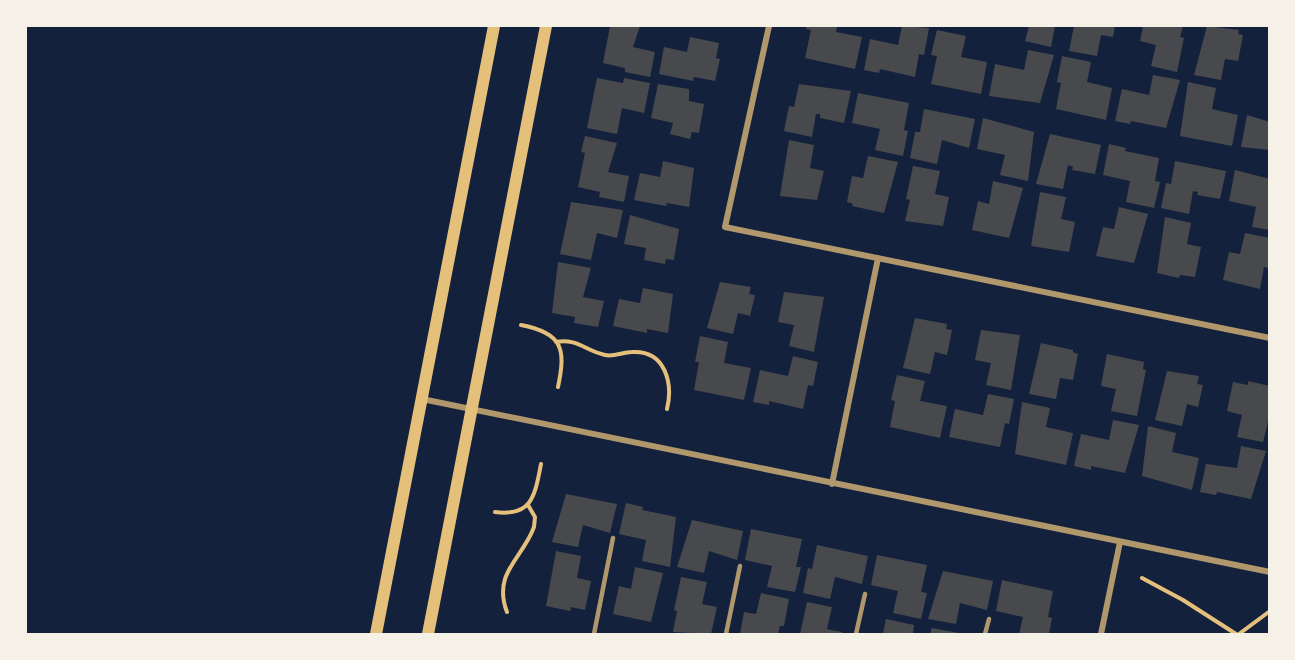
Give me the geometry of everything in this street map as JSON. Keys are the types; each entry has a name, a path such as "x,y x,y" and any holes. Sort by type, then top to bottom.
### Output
{"main road":[{"path":"376,634 494,26"},
{"path":"428,634 546,26"}],"street":[{"path":"769,26 725,227 1269,338"},
{"path":"832,484 878,258"},
{"path":"422,399 1269,572"},
{"path":"1101,634 1120,542"}],"lane":[{"path":"594,634 613,538"},
{"path":"726,634 740,566"},
{"path":"856,634 865,594"},
{"path":"986,634 989,619"}],"path":[{"path":"521,326 542,331 556,342 563,359 558,387"},
{"path":"556,342 572,340 609,356 632,352 656,360 664,365 668,375 670,396 667,410"},
{"path":"495,512 514,512 528,505 534,497 541,464"},
{"path":"507,612 503,598 506,576 534,526 535,517 528,505"},
{"path":"1142,578 1184,600 1238,634 1269,611"}],"building":[{"path":"610,26 640,26 633,47 655,52 650,77 625,72 625,68 603,63"},
{"path":"807,26 837,26 836,32 862,37 855,69 805,58 811,30 806,29"},
{"path":"902,26 929,28 924,55 919,54 915,77 880,69 879,73 864,70 870,39 898,45"},
{"path":"1029,26 1055,26 1051,47 1025,41"},
{"path":"1074,26 1115,26 1113,37 1101,35 1097,56 1069,51"},
{"path":"1143,26 1183,26 1180,37 1184,38 1177,72 1151,66 1156,45 1140,41"},
{"path":"1207,26 1239,30 1238,34 1243,35 1238,61 1225,59 1221,80 1194,75"},
{"path":"937,30 966,36 961,57 987,62 981,94 931,84 937,56 931,55"},
{"path":"690,37 719,43 716,58 720,59 715,81 694,77 693,81 659,74 664,47 687,52"},
{"path":"1028,50 1054,55 1040,103 989,96 995,64 1024,70"},
{"path":"1062,56 1091,62 1087,82 1112,88 1106,120 1056,109 1061,83 1057,82"},
{"path":"1153,75 1180,80 1166,128 1131,121 1130,124 1115,121 1122,89 1149,95"},
{"path":"597,78 623,83 624,78 650,83 644,113 622,108 617,134 587,128"},
{"path":"1188,82 1216,88 1212,109 1238,115 1232,146 1180,136"},
{"path":"658,84 689,89 689,101 704,104 699,133 692,132 690,139 670,134 673,123 651,118"},
{"path":"799,84 851,91 844,123 820,118 820,114 816,114 812,137 784,131 789,106 794,107"},
{"path":"858,93 909,103 904,130 908,131 903,156 875,150 880,129 852,123"},
{"path":"924,109 975,119 969,148 942,140 937,164 910,158 915,132 920,132"},
{"path":"1247,115 1270,122 1270,150 1241,147"},
{"path":"983,118 1034,132 1028,181 1000,175 1005,155 977,149"},
{"path":"1050,134 1101,145 1095,174 1072,170 1073,167 1068,165 1063,189 1036,184"},
{"path":"585,136 617,143 608,172 629,176 624,202 599,197 600,192 578,187 585,153 581,152"},
{"path":"789,140 814,145 810,168 824,171 817,200 780,196"},
{"path":"1109,144 1126,148 1125,151 1159,158 1155,181 1160,182 1154,208 1126,202 1130,181 1103,175"},
{"path":"868,156 898,162 884,213 852,206 853,204 847,202 852,176 863,178"},
{"path":"663,161 694,168 689,207 667,203 666,206 634,200 640,173 660,177"},
{"path":"1175,161 1226,171 1220,199 1197,195 1198,192 1193,191 1189,214 1161,208 1166,183 1171,184"},
{"path":"913,166 940,171 935,194 949,197 943,226 905,221 910,200 906,199"},
{"path":"1235,170 1270,179 1270,230 1252,227 1256,207 1229,201"},
{"path":"993,181 1023,188 1009,238 972,230 978,201 989,204"},
{"path":"1040,192 1066,197 1061,219 1075,222 1069,252 1031,246"},
{"path":"571,202 623,210 617,238 597,233 591,260 560,254"},
{"path":"1119,207 1148,214 1134,263 1096,256 1103,227 1114,229"},
{"path":"630,215 679,229 674,260 666,259 665,264 644,260 646,248 624,244"},
{"path":"1165,217 1191,223 1187,244 1201,247 1195,277 1180,275 1179,278 1157,273"},
{"path":"1245,233 1270,238 1270,262 1268,268 1264,267 1260,289 1223,280 1229,252 1240,254"},
{"path":"558,262 591,268 583,297 604,301 598,327 574,323 575,317 552,313"},
{"path":"720,282 751,287 749,294 755,295 750,316 738,313 733,334 707,328"},
{"path":"643,288 673,294 668,333 647,329 647,333 613,326 619,299 640,303"},
{"path":"784,292 824,297 814,352 789,346 794,325 778,322"},
{"path":"915,318 947,324 946,329 952,330 947,355 935,352 930,374 903,368"},
{"path":"981,330 1020,335 1011,390 986,385 991,363 975,360"},
{"path":"700,336 728,342 724,363 751,368 744,400 694,390 699,362 695,362"},
{"path":"1041,343 1073,350 1078,354 1073,380 1060,378 1056,399 1029,394"},
{"path":"1107,354 1144,362 1143,369 1146,370 1137,416 1111,411 1116,389 1101,386"},
{"path":"793,356 818,362 813,386 808,385 803,409 769,401 769,405 753,402 760,370 788,376"},
{"path":"1167,371 1199,376 1197,384 1203,385 1198,407 1187,404 1182,426 1155,420"},
{"path":"897,375 925,381 920,401 947,406 940,438 890,427 895,401 891,400"},
{"path":"1248,381 1270,386 1270,413 1263,442 1237,437 1242,415 1227,411 1233,382 1248,385"},
{"path":"988,394 1014,399 1009,424 1005,423 1000,447 949,437 955,409 983,415"},
{"path":"1022,402 1050,408 1046,427 1073,433 1066,465 1015,454"},
{"path":"1113,420 1139,425 1125,473 1091,466 1091,470 1074,466 1081,434 1109,440"},
{"path":"1148,426 1176,433 1172,452 1199,458 1192,490 1142,476"},
{"path":"1241,446 1266,451 1251,499 1217,492 1216,495 1200,492 1206,464 1237,468"},
{"path":"566,494 617,504 610,533 583,525 578,547 552,542"},
{"path":"626,503 643,507 642,510 676,517 670,567 642,561 646,540 619,534"},
{"path":"692,520 743,531 737,560 709,551 704,573 677,567"},
{"path":"751,529 802,539 796,567 801,567 795,592 767,587 772,566 745,560"},
{"path":"817,545 868,556 862,584 835,577 830,599 803,593 808,568 812,569"},
{"path":"556,551 581,556 577,578 591,581 585,610 571,607 570,611 546,606"},
{"path":"877,555 927,565 921,592 927,593 921,619 893,613 898,591 871,585"},
{"path":"635,567 663,573 651,622 613,614 619,586 631,589"},
{"path":"943,571 993,581 987,610 960,603 956,624 928,619"},
{"path":"681,577 707,582 702,604 717,607 711,634 673,632 677,611 674,610"},
{"path":"1002,580 1053,591 1048,617 1052,618 1049,634 1019,634 1023,617 996,611"},
{"path":"761,593 789,599 784,626 780,626 778,634 740,634 744,612 756,614"},
{"path":"807,602 832,607 827,629 842,632 842,634 800,634"},
{"path":"886,619 914,625 913,634 883,634"},
{"path":"932,628 959,633 959,634 930,634"}]}
